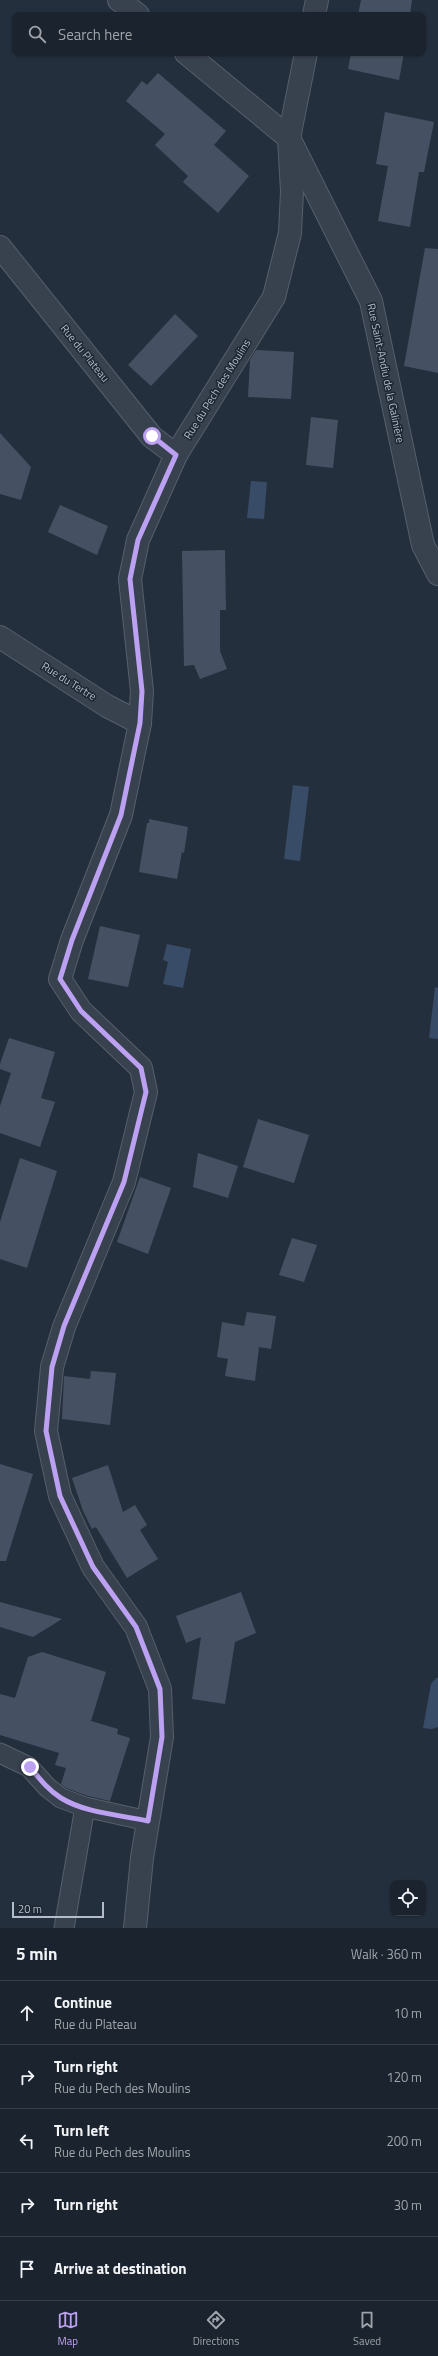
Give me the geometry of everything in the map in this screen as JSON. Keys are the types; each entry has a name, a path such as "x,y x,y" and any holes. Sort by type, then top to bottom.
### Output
{"street":[{"path":"119,0 134,12"},
{"path":"315,12 317,0"},
{"path":"190,56 289,138"},
{"name":"Rue du Pech des Moulins","path":"135,1928 142,1858 162,1737 160,1689 136,1627 93,1567 60,1496 46,1431 52,1367 64,1326 124,1182 146,1092 141,1068 81,1011 60,979 72,940 121,815 140,723 142,691 130,579 138,540 176,455 274,297 290,233 292,191 289,138 305,56"},
{"name":"Rue Saint-Andiu de la Galinière","path":"289,138 371,301 424,545 438,574"},
{"name":"Rue du Plateau","path":"2,253 152,436 176,455"},
{"name":"Rue du Tertre","path":"0,637 107,706 140,723"}],"lane":[{"path":"0,1753 30,1767 47,1787 61,1798 85,1807 148,1821"},
{"path":"64,1928 85,1807"}],"water":[{"path":"251,481 267,482 264,519 247,518"},
{"path":"293,785 309,787 300,861 284,859"},
{"path":"167,944 191,949 183,988 163,984 168,962 163,960"},
{"path":"435,987 438,988 438,1039 429,1038"},
{"path":"436,1678 438,1678 438,1727 432,1729 423,1728 431,1684"}],"building":[{"path":"361,0 412,0 410,12 359,12"},
{"path":"350,56 403,56 399,80 348,69"},
{"path":"158,73 226,131 214,145 249,176 218,213 183,182 188,176 155,145 165,134 126,101 142,81 147,85"},
{"path":"385,112 434,122 424,172 419,172 410,227 378,221 388,166 376,164"},
{"path":"425,248 438,249 438,373 404,366"},
{"path":"175,314 198,336 151,386 128,365"},
{"path":"256,350 294,352 291,399 248,397 250,360"},
{"path":"311,417 338,420 333,468 306,465"},
{"path":"0,433 31,467 21,500 0,494"},
{"path":"60,505 108,526 97,555 48,532"},
{"path":"225,550 226,610 220,610 220,651 227,669 200,679 194,665 184,666 182,551"},
{"path":"149,819 188,827 184,853 182,852 177,879 139,872 147,823 149,823"},
{"path":"100,926 140,935 128,987 88,979"},
{"path":"9,1038 55,1052 41,1098 55,1102 40,1147 0,1133 0,1106 11,1073 0,1069 0,1064"},
{"path":"258,1119 309,1135 294,1183 243,1167"},
{"path":"198,1153 238,1166 228,1198 193,1187"},
{"path":"20,1158 57,1171 27,1268 0,1259 0,1222"},
{"path":"140,1177 171,1188 148,1254 117,1242"},
{"path":"292,1238 317,1245 304,1282 279,1275"},
{"path":"247,1312 276,1316 271,1349 259,1347 255,1381 225,1376 228,1359 217,1357 222,1322 244,1326"},
{"path":"91,1371 116,1373 110,1425 62,1419 64,1376 90,1379"},
{"path":"0,1464 33,1474 6,1561 0,1561"},
{"path":"108,1465 123,1512 135,1505 147,1525 140,1530 158,1559 127,1578 96,1527 92,1529 83,1511 72,1478"},
{"path":"241,1592 256,1633 235,1642 225,1704 192,1699 201,1637 186,1643 176,1616"},
{"path":"0,1602 62,1619 33,1637 0,1627"},
{"path":"42,1652 106,1672 91,1721 118,1729 117,1734 130,1738 110,1801 88,1796 66,1788 61,1784 66,1768 55,1765 59,1753 0,1735 0,1694 15,1698 28,1657"}],"route":[{"path":"30,1767 47,1787 61,1798 85,1807 148,1821 162,1737 160,1689 136,1627 93,1567 60,1496 46,1431 52,1367 64,1326 124,1182 146,1092 141,1068 81,1011 60,979 72,940 121,815 140,723 142,691 130,579 138,540 176,455 152,436"}]}
